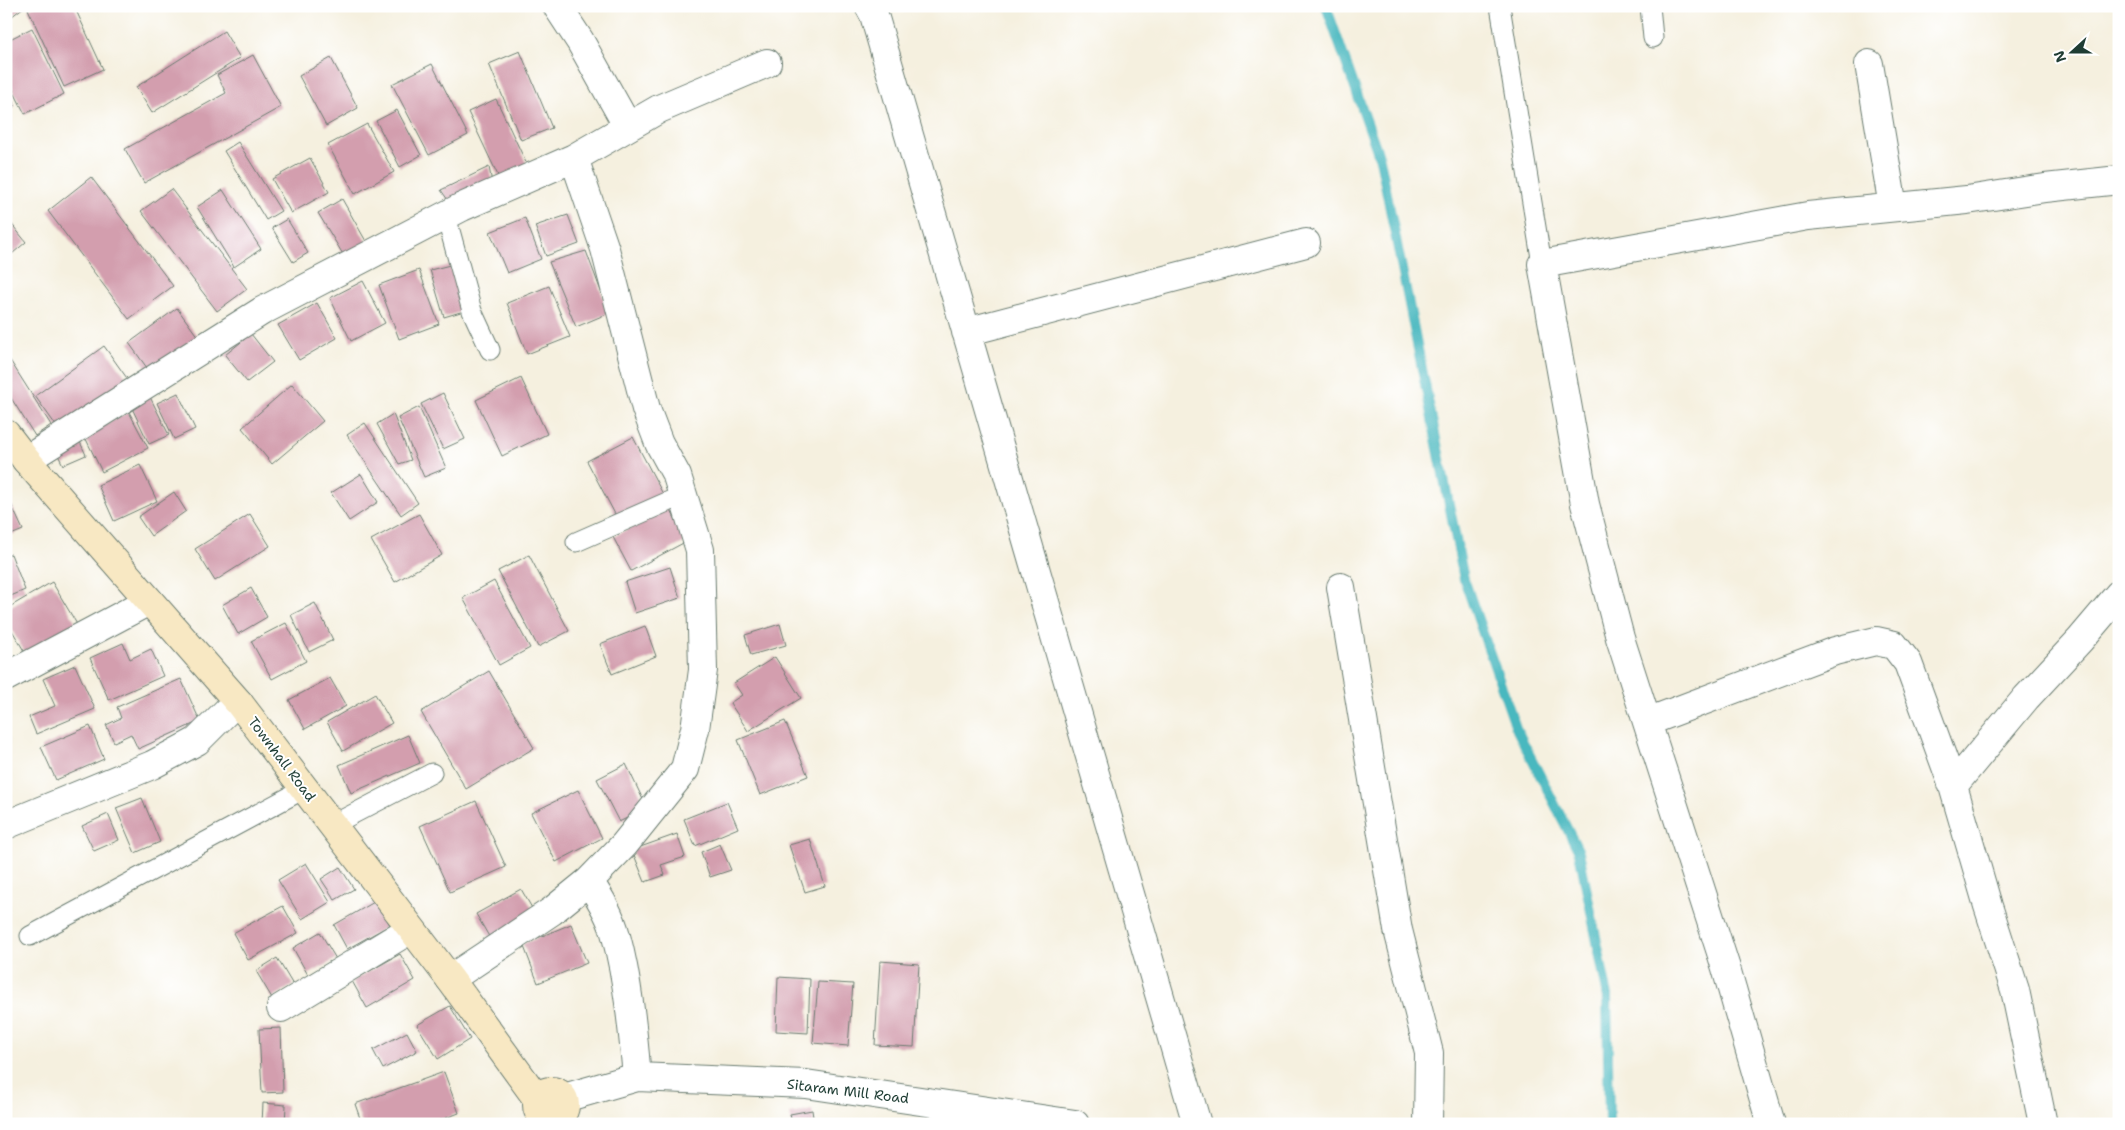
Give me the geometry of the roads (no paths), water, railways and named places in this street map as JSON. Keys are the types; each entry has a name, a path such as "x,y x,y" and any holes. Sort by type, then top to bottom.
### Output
{"main road":[{"name":"Townhall Road","path":"6,434 26,460 239,703 450,980 556,1111"}],"street":[{"path":"557,6 580,41 628,127"},
{"path":"869,6 874,15 1197,1124"},
{"path":"26,460 262,311 446,216 574,158 659,109 767,63"},
{"path":"1869,64 1893,207"},
{"path":"450,980 552,911 589,881 624,845 685,769 695,729 703,670 700,550 677,476 659,443 646,408 605,249 574,158"},
{"path":"1771,1124 1726,968 1620,638 1585,504 1542,264 1808,216 1967,200 2045,188 2119,180"},
{"path":"966,332 1306,244"},
{"path":"1341,588 1398,930 1429,1052 1428,1124"},
{"path":"1952,786 2026,698 2080,640 2119,594"},
{"path":"6,677 149,600"},
{"path":"1647,722 1835,651 1876,641 1894,645 1908,663 1952,786 2015,990 2043,1124"},
{"path":"6,825 152,765 196,741 228,710 239,703"},
{"path":"589,881 602,901 616,935 631,1017 637,1077"},
{"path":"281,1008 411,929"},
{"name":"Sitaram Mill Road","path":"556,1111 637,1077 806,1084 1075,1124"}],"lane":[{"path":"1500,6 1542,264"},
{"path":"1650,6 1653,38"},
{"path":"446,216 472,310 490,350"},
{"path":"576,542 683,495"},
{"path":"332,826 432,773"},
{"path":"30,936 304,789"}],"waterway":[{"path":"1326,6 1380,159 1464,579 1516,728 1579,852 1607,992 1609,1124"}]}
